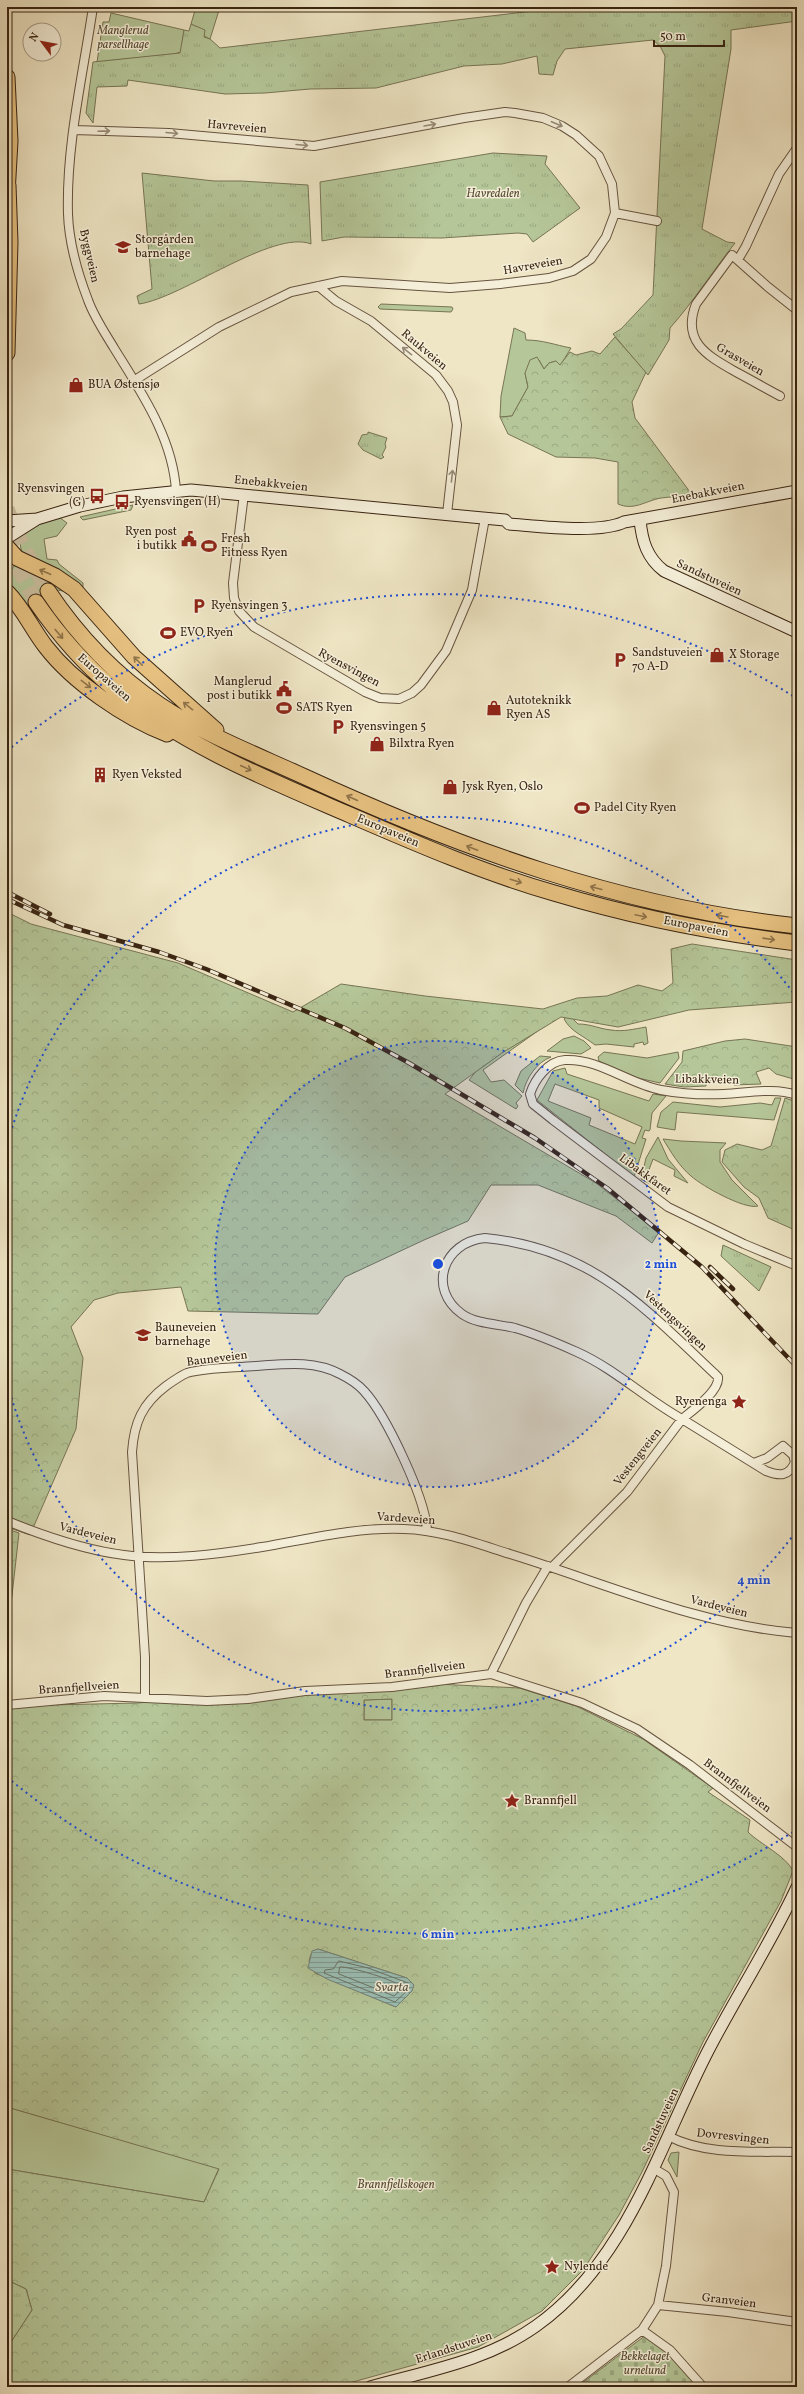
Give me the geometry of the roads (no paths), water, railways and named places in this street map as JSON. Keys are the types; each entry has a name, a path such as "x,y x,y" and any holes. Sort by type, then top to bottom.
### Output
{"highway":[{"path":"7,77 10,141 8,189 10,242 7,353"},
{"path":"7,547 17,558 55,576 74,589 151,673 228,741"},
{"name":"Europaveien","path":"48,591 79,633 123,677 170,712 228,741 372,808 495,857 559,878 633,898 721,916 797,926"},
{"path":"7,592 56,659 103,698 147,725 211,751"},
{"name":"Europaveien","path":"36,602 68,645 113,688 151,715 211,751 311,798 429,848 553,893 676,924 797,943"}],"main road":[{"name":"Enebakkveien","path":"7,521 37,519 95,502 176,491 244,494 505,520 509,518 551,522 619,520 624,522 797,490"},
{"name":"Enebakkveien","path":"7,538 37,519"},
{"name":"Sandstuveien","path":"640,520 645,546 655,563 664,571 797,632"},
{"name":"Sandstuveien","path":"653,2168 709,2049 797,1888"},
{"name":"Erlandstuveien","path":"370,2387 479,2356 513,2340 547,2318 576,2292 599,2264 627,2220 653,2168"}],"street":[{"name":"Byggveien","path":"93,7 74,130 68,181 68,216 75,259 91,307 135,380 156,420 166,444 176,491"},
{"name":"Havreveien","path":"74,130 169,133 314,146 471,117 505,112 515,113 543,118 562,126 599,156 612,184 615,213 606,237 591,260 573,271 549,278 515,283 450,288 342,282 291,292 255,308 219,327 135,380"},
{"name":"Grasveien","path":"780,396 709,356 694,337 692,322 696,304 735,256 746,246 779,174 797,148"},
{"path":"615,213 658,221"},
{"path":"735,256 768,287 797,310"},
{"name":"Raukveien","path":"318,286 336,301 371,321 436,375 448,391 453,402 457,425 447,514"},
{"name":"Ryensvingen","path":"244,494 233,583 234,598 238,611 254,627 303,657 365,692 389,699 406,696 421,685 446,651 472,590 485,518"},
{"name":"Libakkveien","path":"550,1066 566,1060 581,1062 642,1086 676,1092 724,1094 778,1091 797,1095"},
{"name":"Libakkfaret","path":"550,1066 541,1075 530,1094 533,1104 668,1207 744,1244 797,1266"},
{"name":"Vestengsvingen","path":"475,1239 510,1240 547,1251 575,1263 607,1280 637,1301 659,1319 718,1377 718,1384 709,1396 682,1419 599,1364 579,1353 536,1334 476,1320 462,1315 446,1294 444,1287 445,1266 452,1253 459,1246 475,1239"},
{"name":"Bauneveien","path":"145,1697 145,1657 141,1582 137,1556 132,1452 136,1421 145,1405 171,1382 186,1374 217,1369 304,1364 331,1370 356,1384 364,1391 382,1416 394,1440 422,1502 427,1531"},
{"path":"682,1419 754,1463 778,1475 789,1472 796,1462 793,1456 783,1446 767,1458 754,1463"},
{"name":"Vestengveien","path":"491,1674 523,1609 550,1566 627,1492 682,1419"},
{"name":"Vardeveien","path":"7,1521 48,1537 84,1547 137,1556 222,1553 352,1530 380,1528 427,1531 473,1542 657,1602 727,1622 762,1630 797,1632"},
{"name":"Brannfjellveien","path":"7,1705 104,1696 207,1701 248,1699 305,1691 392,1687 491,1674 582,1703 637,1729 690,1765 797,1847"},
{"name":"Dovresvingen","path":"668,2136 685,2144 714,2148 763,2153 797,2152"},
{"name":"Sandstuveien","path":"568,2387 642,2330 658,2305 666,2266 674,2192 666,2176 653,2168"},
{"name":"Granveien","path":"658,2305 728,2312 797,2322"},
{"path":"642,2330 670,2350 704,2387"}],"water":[{"name":"Svarta","path":"318,1949 407,1978 414,1985 412,1991 396,2007 327,1979 308,1968 312,1951"}],"tunnel":[{"path":"7,509 23,547 48,591"},
{"path":"7,547 36,602"}],"railway":[{"path":"7,892 50,914"},
{"path":"7,899 63,925 159,952 206,969 345,1028 409,1063 535,1138 607,1188 702,1267 797,1367"},
{"path":"710,1267 733,1289"}],"place":[{"name":"Storgården barnehage","path":"123,247"},
{"name":"BUA Østensjø","path":"76,385"},
{"name":"Ryensvingen (G)","path":"97,496"},
{"name":"Ryensvingen (H)","path":"122,502"},
{"name":"Ryen post i butikk","path":"189,539"},
{"name":"Fresh Fitness Ryen","path":"209,546"},
{"name":"Ryensvingen 3","path":"199,606"},
{"name":"EVO Ryen","path":"168,633"},
{"name":"X Storage","path":"717,655"},
{"name":"Sandstuveien 70 A-D","path":"620,660"},
{"name":"Manglerud post i butikk","path":"284,689"},
{"name":"SATS Ryen","path":"284,708"},
{"name":"Autoteknikk Ryen AS","path":"494,708"},
{"name":"Ryensvingen 5","path":"338,727"},
{"name":"Bilxtra Ryen","path":"377,744"},
{"name":"Ryen Veksted","path":"100,775"},
{"name":"Jysk Ryen, Oslo","path":"450,787"},
{"name":"Padel City Ryen","path":"582,808"},
{"name":"Bauneveien barnehage","path":"143,1335"},
{"name":"Ryenenga","path":"739,1402"},
{"name":"Brannfjell","path":"512,1801"},
{"name":"Nylende","path":"552,2267"}],"park label":[{"name":"Manglerud parsellhage","path":"123,38"},
{"name":"Havredalen","path":"493,194"},
{"name":"Brannfjellskogen","path":"396,2185"},
{"name":"Bekkelaget urnelund","path":"645,2364"}]}
